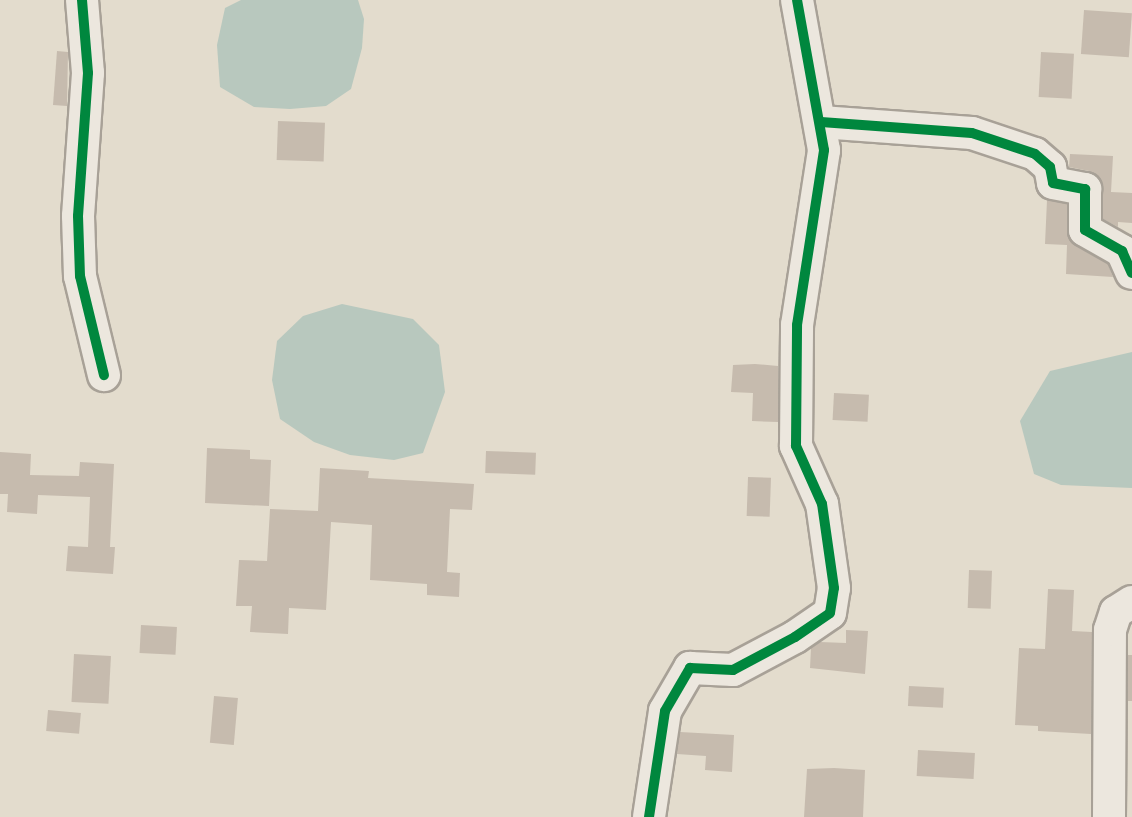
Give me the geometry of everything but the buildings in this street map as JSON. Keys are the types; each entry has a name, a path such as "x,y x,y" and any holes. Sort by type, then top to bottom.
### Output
{"street":[{"path":"82,0 88,73 78,216 80,276 104,375"},
{"path":"649,817 665,710 690,668 733,670 795,637 830,613 834,588 822,504 796,446 797,325 824,150 797,0"},
{"path":"821,122 972,133 1035,154 1050,167 1053,183 1086,190 1085,230 1122,251 1132,273"},
{"path":"1109,817 1110,630 1116,612 1132,601"}],"shaded area":[{"path":"241,0 358,0 364,19 362,48 351,89 326,106 290,109 254,107 220,87 217,45 225,8"},
{"path":"342,304 413,319 439,345 445,392 423,453 394,460 350,455 314,442 280,419 272,380 277,341 303,316"},
{"path":"1132,352 1132,488 1061,485 1034,474 1020,421 1050,371"}],"cycle path":[{"path":"82,0 88,73 78,216 80,276 104,375"},
{"path":"649,817 665,711 690,668 733,670 795,637 830,613 834,588 822,504 796,446 797,325 824,150 797,0"},
{"path":"821,122 972,133 1035,154 1050,167 1053,183 1085,189 1085,230 1122,251 1132,273"}]}
